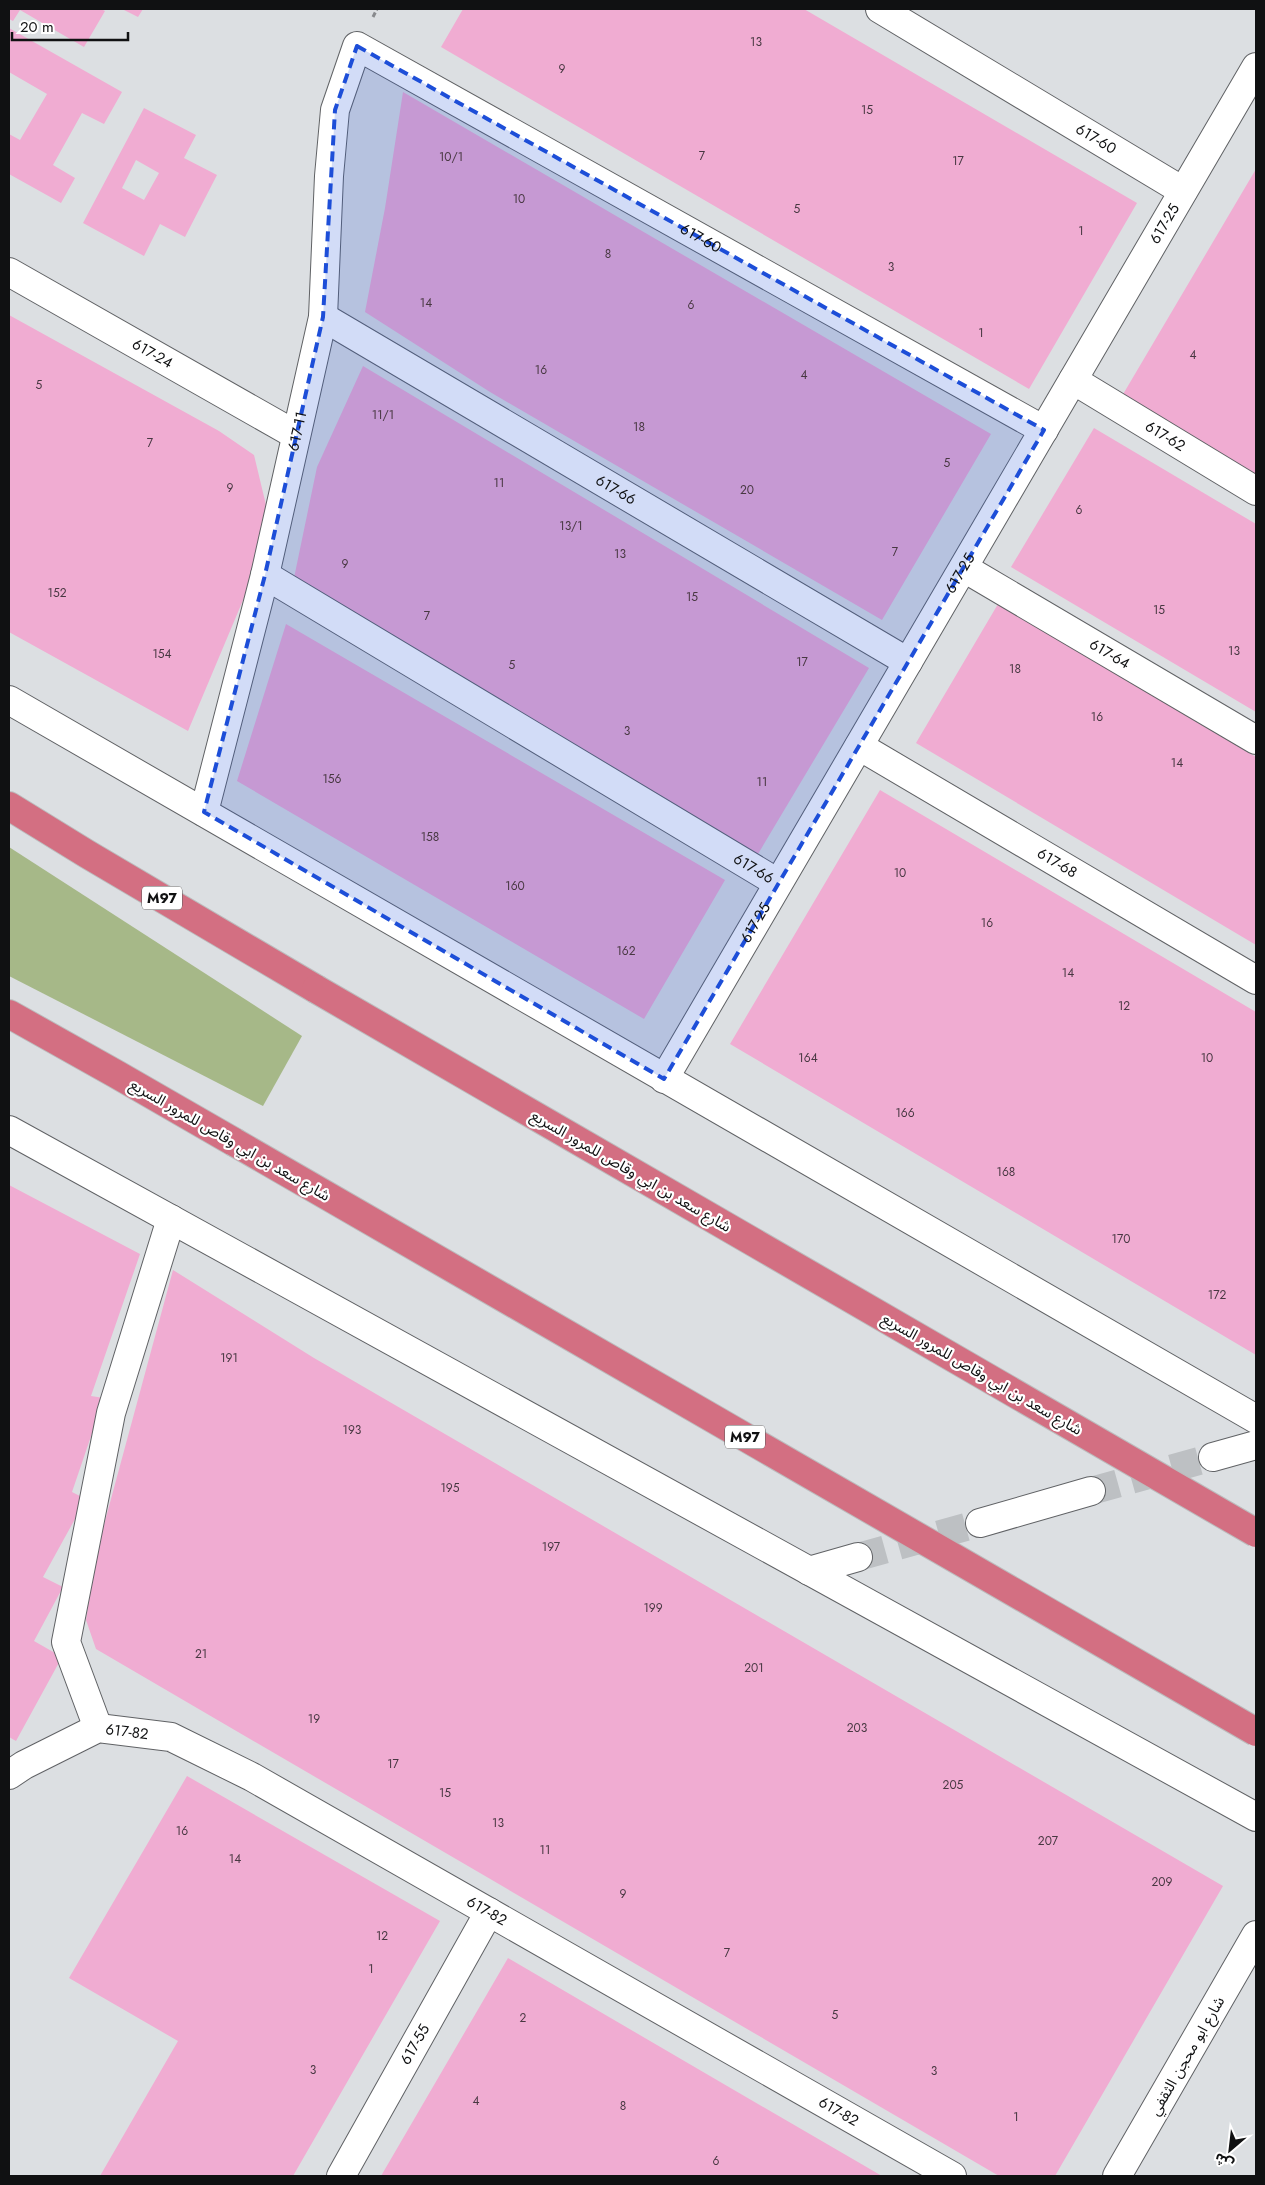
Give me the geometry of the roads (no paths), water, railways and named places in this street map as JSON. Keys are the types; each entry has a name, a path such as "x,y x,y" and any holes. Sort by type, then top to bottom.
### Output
{"highway":[{"name":"شارع سعد بن ابي وقاص للمرور السريع","path":"9,806 87,854 316,988 1256,1533"},
{"name":"شارع سعد بن ابي وقاص للمرور السريع","path":"9,1014 1256,1732"}],"street":[{"name":"617-60","path":"880,9 1183,192"},
{"name":"617-60","path":"358,46 1044,430"},
{"name":"617-11","path":"204,812 265,575 323,317 328,176 335,110 358,46"},
{"name":"617-25","path":"664,1079 1256,67"},
{"name":"617-24","path":"9,272 296,435"},
{"name":"617-66","path":"323,317 908,662"},
{"name":"617-62","path":"1073,380 1256,491"},
{"name":"617-64","path":"964,568 1256,740"},
{"name":"617-66","path":"265,575 778,883"},
{"path":"9,700 1256,1419"},
{"name":"617-68","path":"859,746 1256,980"},
{"path":"9,1130 1256,1817"},
{"path":"98,1728 66,1642 112,1412 171,1219"},
{"path":"1213,1457 1256,1445"},
{"path":"980,1523 1092,1491"},
{"path":"809,1571 858,1557"},
{"name":"617-82","path":"9,1775 24,1765 98,1728 171,1737 252,1777 952,2176"},
{"name":"617-55","path":"341,2176 490,1912"},
{"name":"شارع ابو محجن الثقفي","path":"1117,2176 1256,1935"}],"tunnel":[{"path":"1091,1491 1213,1457"},
{"path":"858,1557 980,1523"}]}
